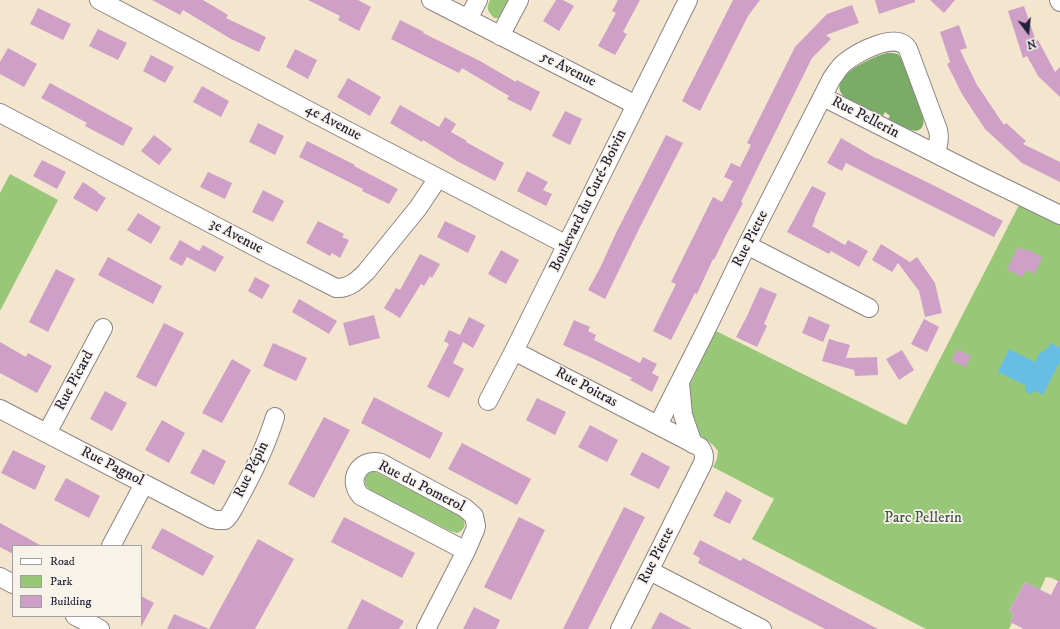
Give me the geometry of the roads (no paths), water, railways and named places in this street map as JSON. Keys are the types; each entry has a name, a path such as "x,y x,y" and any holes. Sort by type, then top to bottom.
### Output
{"street":[{"name":"4e Avenue","path":"100,0 213,61 566,245"},
{"name":"5e Avenue","path":"431,0 636,105"},
{"path":"468,19 478,0"},
{"path":"500,36 519,0"},
{"name":"Boulevard du Curé-Boivin","path":"488,401 688,0"},
{"name":"Rue Pellerin","path":"935,153 939,144 938,130 908,49 904,44 897,42 884,43 875,46 849,59 838,70 832,78 823,97 935,153 1060,215"},
{"name":"Rue Piette","path":"620,629 704,463 705,456 700,447 658,425 747,245 823,97"},
{"name":"3e Avenue","path":"0,112 336,288 348,286 366,272 418,208 438,178"},
{"path":"747,245 869,308"},
{"name":"Rue Picard","path":"47,433 103,328"},
{"name":"Rue Poitras","path":"514,350 658,425"},
{"name":"Rue Piette","path":"680,382 683,415 693,444"},
{"name":"Rue Pagnol","path":"0,409 212,519 225,520"},
{"name":"Rue Pépin","path":"225,520 230,515 265,446 275,417"},
{"name":"Rue du Pomerol","path":"426,629 466,551 472,537 476,526 474,516 471,512 377,462 367,463 356,474 354,484 357,492 361,496 466,551"},
{"path":"112,545 144,484"},
{"path":"650,571 762,629"},
{"path":"0,577 12,583"},
{"path":"77,617 100,629"}],"water":[{"path":"1051,343 1060,348 1060,361 1043,395 1036,391 1029,394 1026,391 1025,385 998,372 1009,349 1035,362 1038,355 1048,348"}],"park label":[{"name":"Parc Pellerin","path":"923,519"}]}
